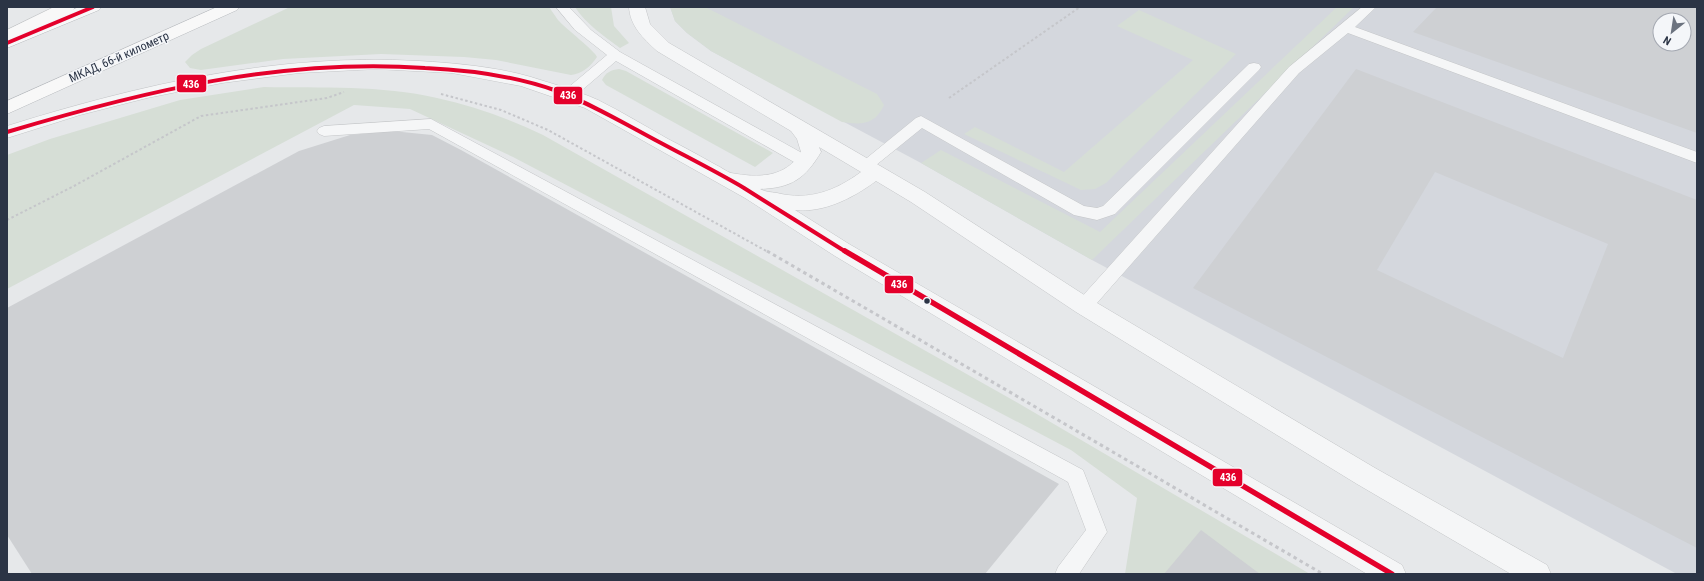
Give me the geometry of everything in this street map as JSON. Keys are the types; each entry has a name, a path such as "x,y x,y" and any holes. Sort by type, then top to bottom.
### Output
{"main road":[{"path":"7,36 67,7"},
{"path":"7,43 93,7"},
{"name":"МКАД, 66-й километр","path":"7,108 231,7"}],"street":[{"path":"637,7 637,13 645,30 663,47 918,197 1084,306 1366,476 1537,574"},
{"path":"7,132 78,110 191,82 276,70 320,66 374,65 455,68 486,72 569,94 591,104 752,192 842,250 1392,574"},
{"path":"726,178 754,182 776,182 793,174 806,162 811,152 806,138 796,126"},
{"path":"752,192 776,200 801,204 827,200 849,191 870,169"}],"lane":[{"path":"562,7 569,17 592,39 614,55 806,162"},
{"path":"1084,306 1294,70 1370,7"},
{"path":"1346,28 1697,158"},
{"path":"569,94 614,55"},
{"path":"870,169 920,121 1080,211 1097,214 1109,210 1254,67"},
{"path":"324,131 431,124 1076,476 1097,532 1066,574"}],"path":[{"path":"949,98 1080,7"},
{"path":"7,220 74,186 200,116 327,98 347,90"},
{"path":"440,93 501,110 548,130 807,274 1323,574"}],"shaded area":[{"path":"290,7 549,7 558,20 597,57 586,69 571,75 496,60 464,57 381,54 283,59 201,70 190,68 185,62 201,49"},
{"path":"575,7 611,7 614,26 629,43 620,48 590,24"},
{"path":"670,7 1697,7 1697,574 1677,574 1092,260 921,163 711,51 687,33 675,21"},
{"path":"670,7 705,7 877,94 884,105 876,117 872,120 861,123 842,122 711,51 687,33 675,21"},
{"path":"1337,7 1354,7 1092,260 921,163 941,150 1100,232"},
{"path":"1139,10 1236,54 1106,183 1095,189 1081,190 964,134 975,127 1064,172 1193,60 1117,26"},
{"path":"619,69 626,71 773,153 755,167 606,85 602,80 605,75 611,71"},
{"path":"264,87 373,89 416,94 451,101 478,109 504,118 543,135 1018,403 1310,574 1125,574 1137,498 1071,450 513,157 410,109 354,105 7,289 7,155 50,139 180,100"}],"building":[{"path":"1437,7 1697,7 1697,133 1413,32"},
{"path":"1356,69 1697,200 1697,548 1193,288","holes":["1435,172 1608,244 1563,358 1377,270"]},
{"path":"392,131 432,135 461,150 1059,484 985,574 32,574 7,535 7,308 299,151 350,135"},
{"path":"1201,530 1260,574 1164,574"}],"transit line":[{"name":"436","path":"7,43 93,7"},
{"name":"436","path":"7,132 133,96 197,82 260,72 324,66 389,65 454,69 519,80 538,85 574,98 609,114 730,180 980,333 1392,574"}]}
